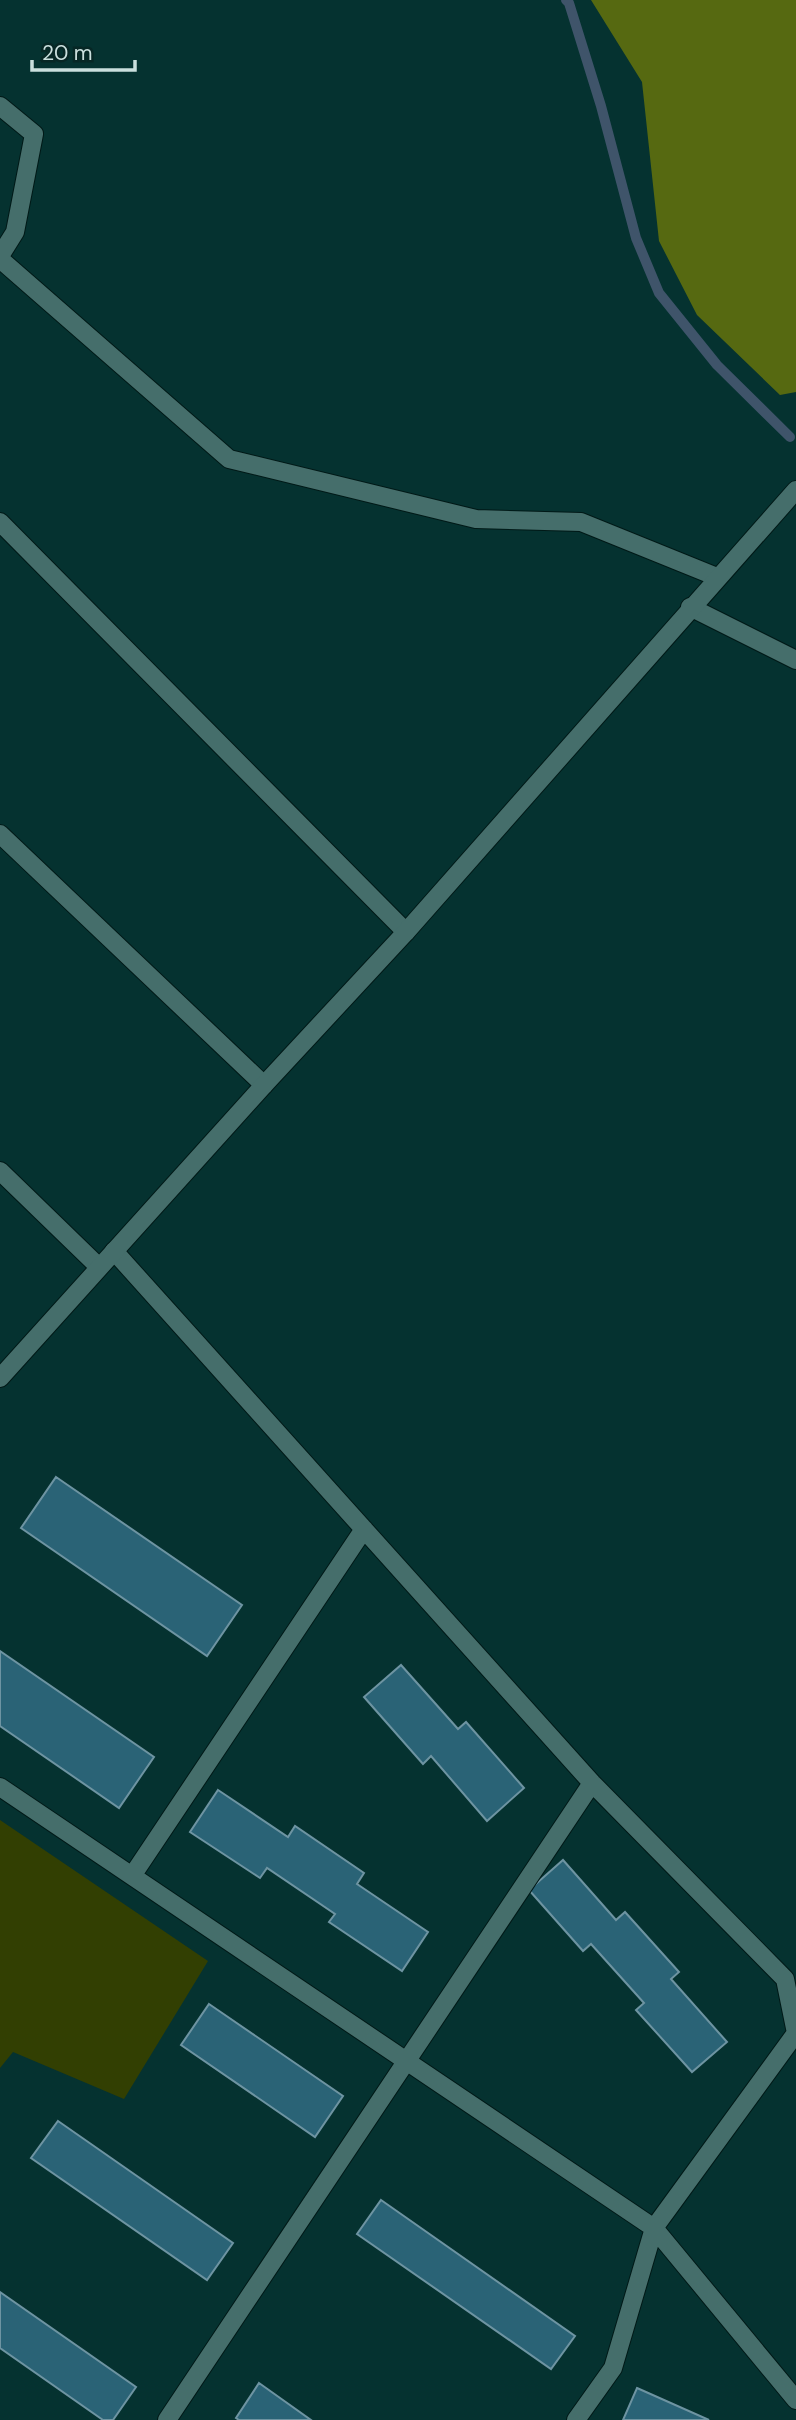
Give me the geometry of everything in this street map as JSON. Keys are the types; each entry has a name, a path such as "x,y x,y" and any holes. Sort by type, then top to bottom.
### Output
{"street":[{"path":"0,106 34,134 15,232 0,258 229,459 476,519 581,523 717,577"},
{"path":"0,1378 406,932 796,490"},
{"path":"0,522 406,932"},
{"path":"690,607 796,660"},
{"path":"0,834 264,1085"},
{"path":"0,1171 99,1267"},
{"path":"114,1251 592,1783 785,1979 796,2033 654,2228 612,2368 576,2420"},
{"path":"132,1876 364,1529"},
{"path":"167,2420 592,1783"},
{"path":"0,1787 654,2228 796,2400"}],"green space":[{"path":"591,0 796,0 796,392 780,395 697,315 659,241 642,82"},
{"path":"0,1820 208,1961 124,2099 13,2052 0,2068"}],"building":[{"path":"56,1477 242,1605 207,1656 21,1528"},
{"path":"0,1651 154,1757 119,1808 0,1726"},
{"path":"401,1665 458,1729 466,1722 524,1788 487,1821 431,1756 423,1764 364,1697"},
{"path":"218,1790 288,1837 295,1826 364,1873 357,1884 428,1932 402,1971 329,1922 335,1914 267,1868 260,1878 190,1832"},
{"path":"563,1860 616,1920 625,1912 679,1972 671,1979 727,2042 692,2072 636,2010 644,2003 591,1944 583,1951 529,1890"},
{"path":"209,2004 343,2096 315,2137 181,2045"},
{"path":"58,2121 233,2243 207,2280 31,2158"},
{"path":"381,2200 575,2336 551,2369 357,2234"},
{"path":"0,2292 136,2387 113,2420 103,2420 0,2348"},
{"path":"259,2383 311,2420 236,2418"},
{"path":"637,2388 709,2420 623,2420"}],"waterway":[{"path":"566,0 601,106 636,238 659,293 717,365 790,437"}]}
